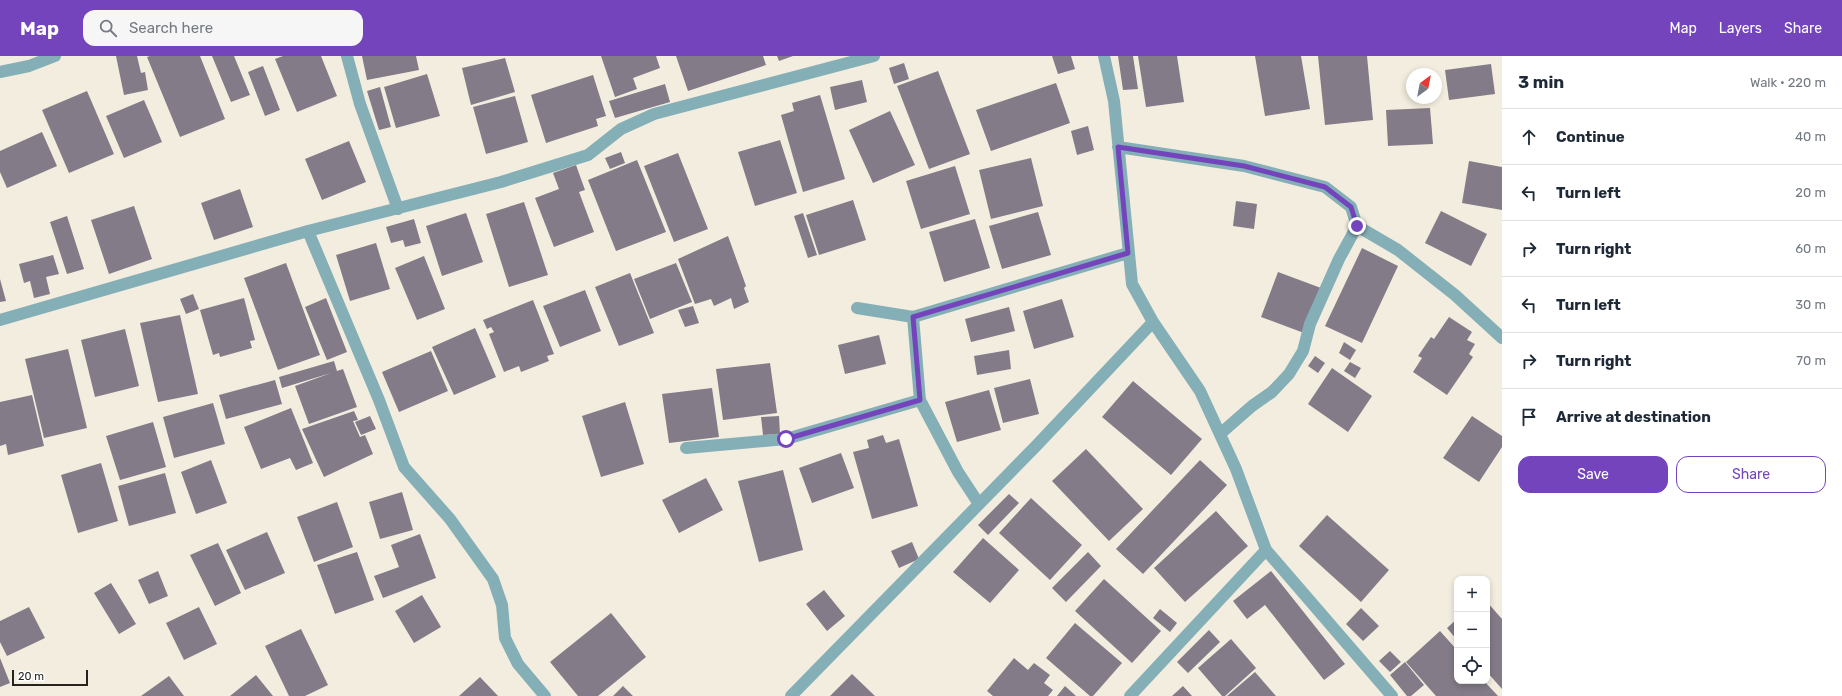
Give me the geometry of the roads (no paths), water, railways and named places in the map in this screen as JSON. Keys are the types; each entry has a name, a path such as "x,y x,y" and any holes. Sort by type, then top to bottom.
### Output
{"street":[{"path":"0,72 29,66 55,56"},
{"path":"348,56 360,104 398,209"},
{"path":"0,320 308,231 501,182 588,155 621,129 654,114 874,56"},
{"path":"1104,56 1114,101 1132,284 1153,322 1200,391 1236,469 1266,550 1392,696"},
{"path":"1118,147 1244,166 1325,187 1351,207 1357,226 1398,250 1455,295 1502,338"},
{"path":"1220,434 1252,406 1272,392 1289,374 1303,351 1310,324 1339,259 1357,226"},
{"path":"308,231 379,400 404,467 450,519 493,579 502,605 505,638 518,664 544,696"},
{"path":"857,308 913,317 1128,253"},
{"path":"913,317 920,400 958,472 979,504"},
{"path":"791,696 979,504 1153,322"},
{"path":"686,448 786,439 920,400"},
{"path":"1130,696 1266,550"}]}
